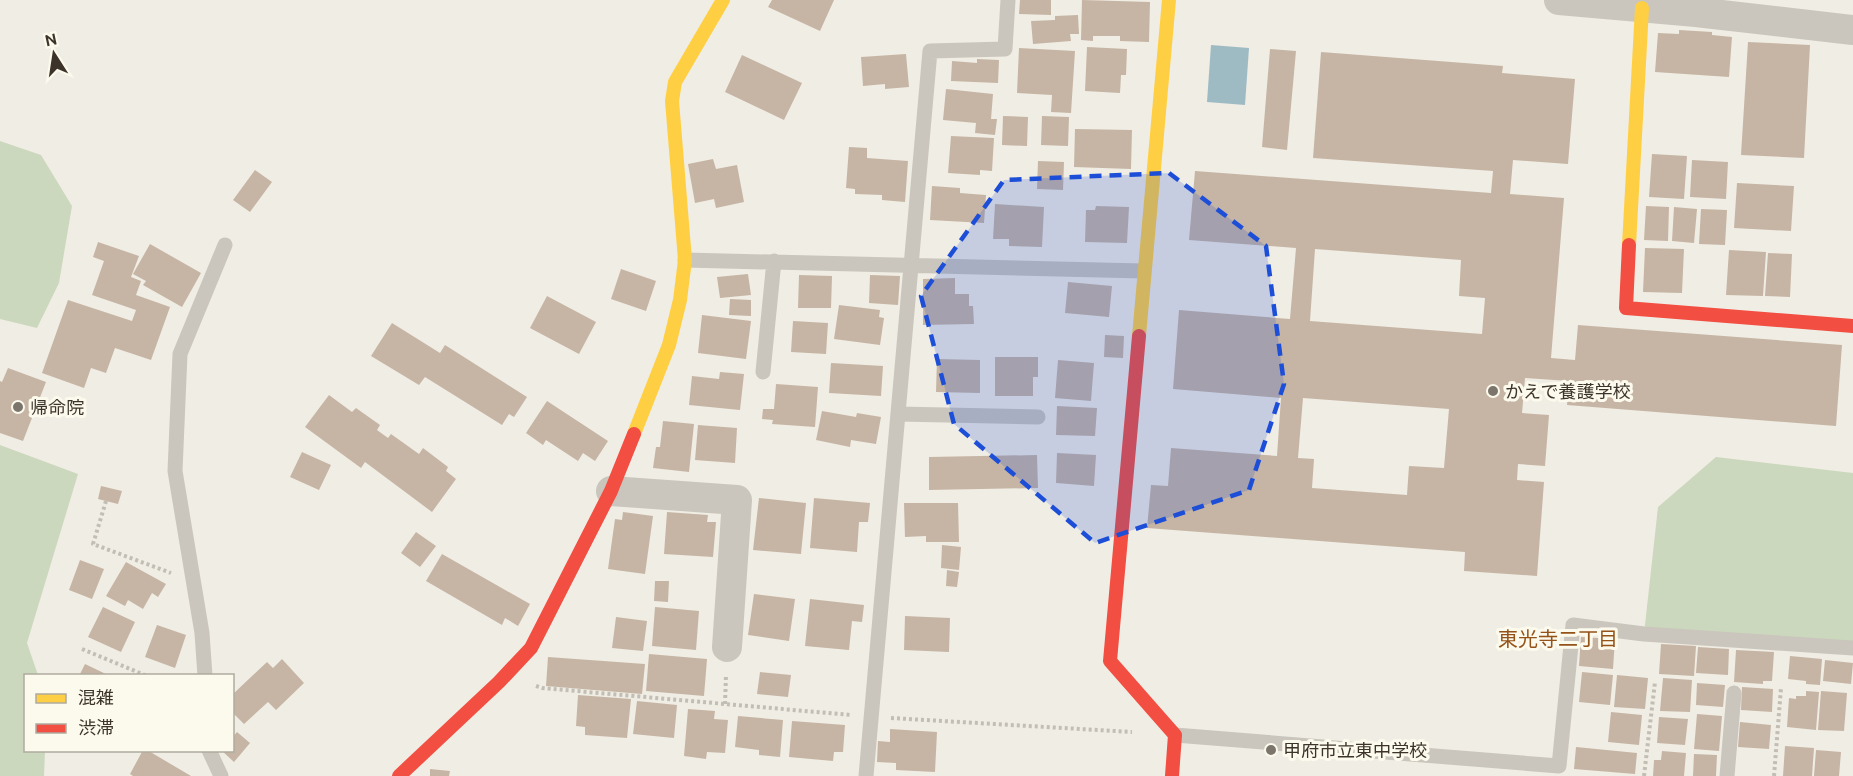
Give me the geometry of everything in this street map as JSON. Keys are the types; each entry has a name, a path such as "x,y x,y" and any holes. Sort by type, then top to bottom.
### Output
{"street":[{"path":"399,776 508,674 531,648 611,491 669,345 680,300 685,260 672,100 675,82 723,0"},
{"path":"1169,0 1143,271 1110,661 1175,735 1172,776"},
{"path":"1559,0 1641,8 1697,6 1853,30"},
{"path":"1641,8 1626,308 1853,326"},
{"path":"611,491 737,500 727,647"}],"lane":[{"path":"866,776 930,51 1005,49 1008,0"},
{"path":"205,674 202,633 175,471 180,354 225,245"},
{"path":"685,260 1143,271"},
{"path":"763,372 774,261"},
{"path":"898,414 1038,417"},
{"path":"1175,735 1559,766 1573,625 1644,634 1853,648"},
{"path":"1727,776 1734,693"},
{"path":"210,752 221,776"}],"path":[{"path":"106,501 93,544 194,581"},
{"path":"82,649 144,674"},
{"path":"508,674 542,688 872,717 1175,735"},
{"path":"1644,776 1655,682"},
{"path":"1774,776 1781,688"}],"highlighted area":[{"path":"1169,173 1266,246 1284,384 1249,490 1095,543 954,424 921,296 1004,180"}],"green space":[{"path":"0,141 41,155 72,206 59,283 37,328 0,319"},
{"path":"0,445 78,474 27,643 38,674 24,674 24,752 45,752 44,776 0,776"},
{"path":"1716,457 1853,473 1853,648 1644,634 1658,507"}],"water":[{"path":"1211,45 1249,48 1245,105 1207,102"}],"building":[{"path":"772,0 834,0 820,31 768,7"},
{"path":"1020,0 1051,0 1051,15 1019,14"},
{"path":"1082,0 1150,2 1149,42 1120,41 1120,36 1093,36 1093,41 1081,40"},
{"path":"1078,15 1079,34 1070,34 1071,41 1033,44 1031,21 1055,20 1055,16"},
{"path":"1679,30 1712,32 1712,35 1732,37 1729,77 1655,72 1658,33 1679,34"},
{"path":"1748,42 1810,45 1804,158 1741,155"},
{"path":"1087,47 1127,49 1126,75 1121,75 1120,93 1085,91"},
{"path":"1019,48 1075,51 1071,113 1051,112 1052,95 1017,93"},
{"path":"1270,49 1296,51 1287,150 1262,147"},
{"path":"1321,52 1503,66 1502,73 1575,79 1568,164 1513,160 1510,194 1564,198 1551,358 1575,360 1578,325 1842,345 1836,426 1567,405 1569,381 1525,378 1522,413 1549,415 1545,466 1518,464 1517,480 1544,482 1537,576 1464,571 1465,552 1147,528 1151,485 1168,486 1171,448 1277,456 1281,398 1173,389 1179,310 1290,319 1296,248 1189,240 1195,171 1491,193 1493,171 1313,158","holes":["1315,249 1461,260 1459,296 1485,298 1482,334 1310,321","1303,398 1449,409 1444,468 1409,466 1407,495 1312,488 1314,459 1298,458"]},
{"path":"906,54 909,87 885,89 885,84 863,86 861,57"},
{"path":"742,55 802,83 784,120 725,92"},
{"path":"977,59 999,60 998,83 951,81 952,61 977,63"},
{"path":"946,89 993,94 991,119 997,119 995,135 975,133 976,123 943,120"},
{"path":"1003,116 1028,117 1027,146 1002,145"},
{"path":"1042,116 1069,117 1068,146 1041,145"},
{"path":"1075,129 1132,130 1131,169 1074,167"},
{"path":"951,136 994,138 992,171 980,170 980,175 948,173"},
{"path":"849,147 867,148 867,158 908,161 905,202 882,200 882,195 855,194 855,189 846,188"},
{"path":"1652,154 1687,156 1684,199 1649,197"},
{"path":"713,159 716,169 737,165 744,202 716,208 714,199 695,203 688,164"},
{"path":"1692,160 1728,162 1726,199 1690,197"},
{"path":"1038,161 1064,162 1063,190 1037,189"},
{"path":"255,170 272,182 250,212 233,200"},
{"path":"1737,183 1794,186 1791,231 1734,228"},
{"path":"932,186 960,188 960,193 986,195 984,223 930,220"},
{"path":"995,204 1044,207 1042,247 1009,246 1009,239 993,239"},
{"path":"1096,206 1129,207 1127,243 1085,242 1086,210 1095,210"},
{"path":"1646,206 1669,207 1668,241 1644,240"},
{"path":"1674,207 1697,209 1694,243 1672,241"},
{"path":"1701,209 1727,210 1725,245 1699,244"},
{"path":"98,242 139,256 131,277 141,281 136,295 170,307 151,360 115,348 106,373 91,368 84,388 42,373 68,300 132,321 136,310 92,295 104,261 93,257"},
{"path":"150,244 201,273 182,307 143,285 146,281 133,274"},
{"path":"1645,248 1684,249 1682,293 1643,292"},
{"path":"1729,250 1766,252 1763,296 1726,295"},
{"path":"1768,253 1792,254 1790,297 1765,296"},
{"path":"621,269 656,281 646,311 611,299"},
{"path":"748,274 751,295 720,298 717,277"},
{"path":"799,275 832,276 831,308 798,308"},
{"path":"870,275 900,276 898,305 869,303"},
{"path":"955,278 955,294 969,294 969,306 973,306 974,324 923,325 923,279"},
{"path":"1068,282 1112,286 1109,317 1065,313"},
{"path":"547,296 596,322 579,354 530,328"},
{"path":"730,299 751,300 751,316 729,315"},
{"path":"839,305 880,310 879,317 884,318 880,345 834,339"},
{"path":"702,315 751,321 746,359 698,353"},
{"path":"793,321 828,323 826,354 791,352"},
{"path":"392,323 440,353 445,345 527,397 514,417 509,414 502,425 425,377 419,385 371,356"},
{"path":"1105,335 1124,336 1123,358 1104,357"},
{"path":"995,357 1038,357 1038,377 1033,377 1033,396 995,396"},
{"path":"937,359 980,360 980,393 936,392"},
{"path":"1058,360 1094,363 1091,401 1055,398"},
{"path":"831,363 883,366 881,396 829,393"},
{"name":"帰命院","path":"8,368 46,382 23,441 0,433 0,381 2,382"},
{"path":"720,372 744,374 740,410 689,405 692,376 719,379"},
{"path":"776,384 818,387 815,427 772,424 773,420 762,419 763,409 774,409"},
{"path":"329,395 352,412 356,408 380,425 377,430 388,438 391,434 419,454 423,448 448,467 446,471 456,479 432,512 365,462 361,468 305,427"},
{"path":"547,401 608,441 595,461 583,453 578,461 546,440 543,445 526,433"},
{"path":"1057,406 1097,408 1095,436 1056,435"},
{"path":"822,411 856,417 857,413 881,417 876,444 851,440 850,447 816,440"},
{"path":"663,421 694,424 689,472 653,468 656,447 660,447"},
{"path":"698,425 737,428 735,463 695,460"},
{"path":"302,452 331,465 319,490 290,477"},
{"path":"1057,453 1096,455 1094,486 1056,483"},
{"path":"1037,455 1038,488 929,490 929,457"},
{"path":"101,486 122,491 118,504 98,499"},
{"path":"759,498 806,503 801,554 753,550"},
{"path":"814,498 870,503 868,522 859,522 857,552 810,548"},
{"path":"904,503 958,503 959,542 926,542 926,536 905,537"},
{"path":"623,512 653,516 645,574 608,569 615,519 622,520"},
{"path":"667,512 708,515 707,522 716,522 713,557 664,554"},
{"path":"416,532 436,546 420,567 401,553"},
{"path":"942,545 961,547 959,570 941,568"},
{"path":"442,554 530,604 518,626 505,618 502,625 426,581"},
{"path":"80,560 104,569 92,599 69,590"},
{"path":"126,562 166,584 158,597 152,593 143,609 128,600 125,606 106,596"},
{"path":"947,570 959,572 957,587 946,586"},
{"path":"655,581 669,581 668,602 654,601"},
{"path":"754,594 795,599 789,641 748,635"},
{"path":"810,599 864,605 862,622 852,621 849,650 805,646"},
{"path":"103,607 135,622 121,652 88,637"},
{"path":"655,607 699,611 696,650 652,646"},
{"path":"905,616 950,618 949,652 904,650"},
{"path":"616,617 647,621 643,651 612,648"},
{"path":"157,625 186,635 175,668 145,657"},
{"path":"1581,637 1615,639 1613,669 1579,666"},
{"path":"1661,644 1696,646 1694,676 1659,674"},
{"path":"1698,647 1729,649 1728,675 1696,673"},
{"path":"1736,650 1774,652 1772,681 1763,681 1763,684 1734,682"},
{"path":"649,654 707,659 704,696 646,691"},
{"path":"1790,656 1822,659 1820,685 1788,679"},
{"path":"548,657 645,664 642,694 546,686"},
{"path":"282,659 304,683 276,710 268,702 244,724 234,714 234,693 267,662 273,668"},
{"path":"1825,660 1853,663 1851,684 1823,681"},
{"path":"85,664 106,674 80,674"},
{"path":"760,672 791,675 788,697 757,694"},
{"path":"1582,672 1613,675 1610,705 1579,702"},
{"path":"1617,675 1648,678 1645,709 1614,707"},
{"path":"1663,678 1692,680 1690,712 1660,711"},
{"path":"1697,683 1725,685 1723,707 1696,705"},
{"path":"1742,687 1773,689 1772,712 1741,710"},
{"path":"1806,691 1819,692 1816,730 1787,727 1789,698 1796,699 1796,696 1806,696"},
{"path":"1821,691 1847,693 1844,731 1818,730"},
{"path":"578,695 631,699 627,738 585,735 585,727 576,726"},
{"path":"637,701 677,705 674,738 633,734"},
{"path":"688,709 715,711 714,719 728,720 725,753 707,752 706,759 684,756"},
{"path":"1611,712 1642,715 1639,745 1608,742"},
{"path":"1697,714 1722,716 1719,751 1694,749"},
{"path":"738,716 783,720 780,757 759,755 759,750 735,747"},
{"path":"1659,717 1688,719 1685,745 1657,743"},
{"path":"792,721 845,725 843,752 834,752 833,761 789,757"},
{"path":"1740,722 1771,725 1769,749 1738,747"},
{"path":"890,729 937,732 935,772 896,770 896,763 877,762 878,741 890,742"},
{"path":"237,732 250,743 234,762 223,752 234,752 234,736"},
{"path":"1785,746 1814,748 1812,776 1783,776"},
{"path":"1576,747 1637,753 1635,774 1574,769"},
{"path":"1816,750 1841,752 1839,776 1814,776"},
{"path":"1662,751 1686,753 1684,776 1653,776 1654,760 1661,760"},
{"path":"142,752 150,752 191,776 133,776 130,774"},
{"path":"1694,754 1717,755 1716,776 1693,776"},
{"path":"430,769 450,771 449,776 430,776"}],"traffic: slow":[{"path":"634,434 669,345 680,300 685,260 672,101 675,82 723,0"},
{"path":"1139,336 1169,0"},
{"path":"1629,245 1642,8"}],"traffic: jam":[{"path":"1629,245 1626,308 1853,326"},
{"path":"1139,336 1110,661 1175,735 1172,776"},
{"path":"399,776 499,682 531,648 611,491 634,434"}],"place":[{"name":"かえで養護学校","path":"1493,391"},
{"name":"帰命院","path":"18,407"},
{"name":"甲府市立東中学校","path":"1271,750"}],"district":[{"name":"東光寺二丁目","path":"1558,638"}]}
